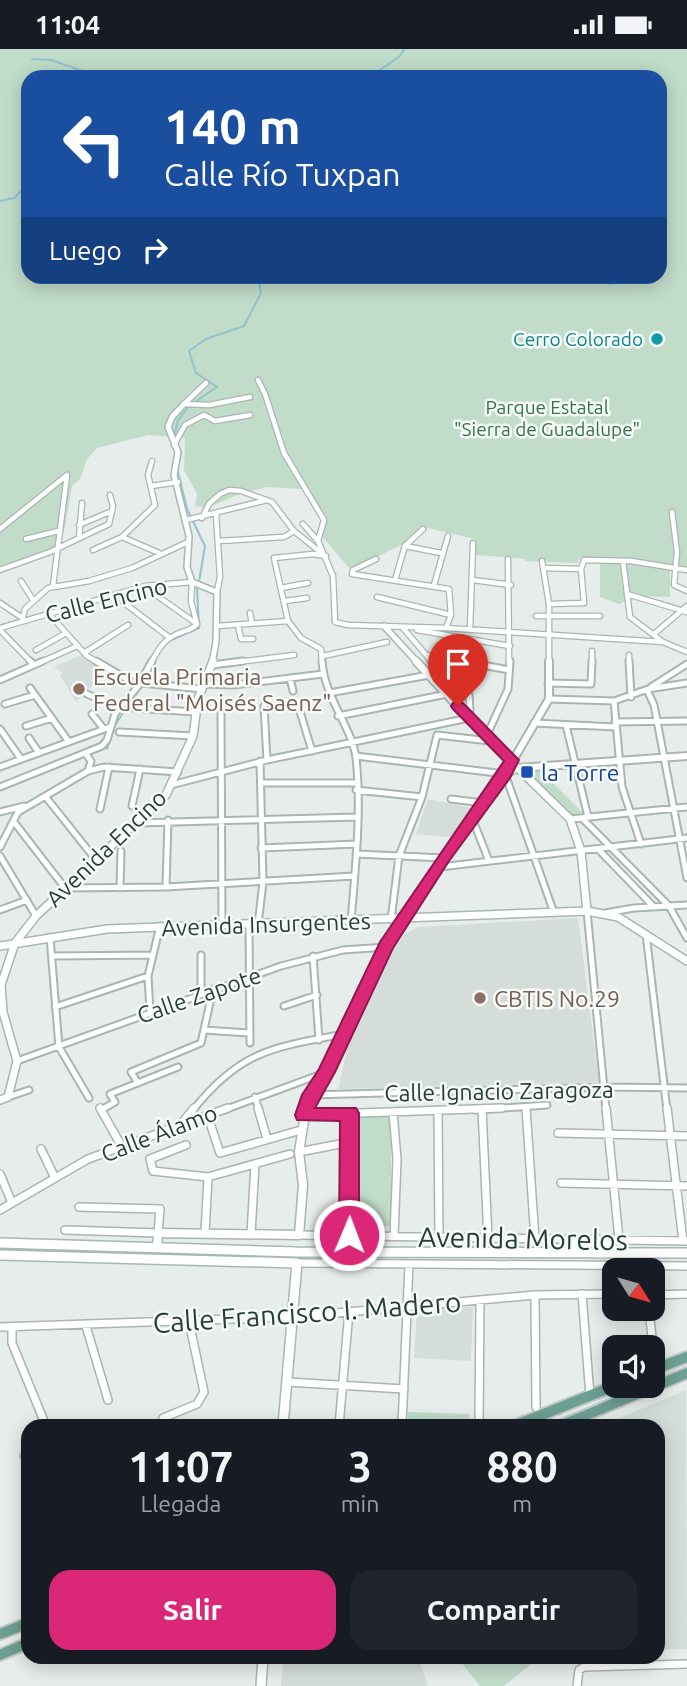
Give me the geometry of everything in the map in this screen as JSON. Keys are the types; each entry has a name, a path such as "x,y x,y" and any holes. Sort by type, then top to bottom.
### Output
{"main road":[{"path":"188,405 174,412 168,429 178,452 174,467 189,520 187,568 196,584"},
{"name":"Calle Encino","path":"196,584 217,592"},
{"name":"Avenida Encino","path":"4,1099 17,1061 2,1012 2,973 15,943 36,916 160,802 171,785 193,736 195,712 212,665 217,626 217,592"},
{"path":"384,626 447,694 470,714 488,739 570,819 581,851 587,911"},
{"name":"Avenida Insurgentes","path":"0,946 107,929 351,922 587,911 618,917 687,961"},
{"path":"596,1253 615,1239"},
{"path":"569,1240 585,1253"},
{"path":"0,1243 296,1252 687,1253"},
{"path":"250,1261 296,1252"},
{"path":"0,1255 297,1263 284,1419"},
{"path":"665,1366 687,1357"},
{"path":"577,1419 687,1373"},
{"path":"532,1419 602,1391"},
{"path":"0,1634 21,1626"},
{"path":"0,1655 21,1646"},
{"path":"261,1686 263,1664"}],"street":[{"path":"258,380 264,390 280,443 324,520 318,541"},
{"path":"188,405 206,383"},
{"path":"188,405 250,397"},
{"path":"175,443 185,425 204,415 215,421 250,415"},
{"path":"93,549 122,537 155,505 148,475 152,461"},
{"path":"0,529 67,475 53,586"},
{"path":"151,486 177,482"},
{"path":"202,518 209,504 225,491 242,491 270,501 295,531 326,556"},
{"path":"0,570 57,549 109,524 112,511 110,495"},
{"path":"189,520 270,501"},
{"path":"79,538 82,503"},
{"path":"79,525 112,511"},
{"path":"672,512 677,552 674,585 687,591"},
{"path":"216,514 220,577 217,592"},
{"path":"303,524 318,541 326,556 335,589 332,617 340,624 405,628 510,646"},
{"path":"395,580 405,546 423,529"},
{"path":"26,539 58,531"},
{"path":"219,541 284,537 295,531"},
{"path":"434,585 448,536"},
{"path":"122,537 159,553"},
{"path":"0,603 21,619 33,600 53,586 89,581 132,568 159,553 188,542"},
{"path":"470,630 473,543"},
{"path":"405,546 441,553"},
{"path":"677,552 687,552"},
{"path":"326,556 313,554 274,558 288,621 301,638 321,649 323,674 329,693 356,756 357,845 351,922"},
{"path":"376,559 353,570 352,574 449,589 450,615 446,628"},
{"path":"391,920 399,856 422,797 437,735 488,739 508,689 511,585 508,559"},
{"path":"623,561 630,617 663,642 687,652"},
{"path":"549,604 584,603 582,562 623,561 687,570"},
{"path":"299,1235 303,1185 299,1152 304,1115 311,1095 327,1072 386,947 402,920 505,774 548,699 549,604 543,565 581,569"},
{"path":"473,580 511,585"},
{"path":"21,581 33,600"},
{"path":"281,588 308,583"},
{"path":"196,584 191,601 197,624"},
{"name":"Calle Encino","path":"0,629 21,619 49,614 145,586 196,584"},
{"path":"627,594 686,609"},
{"path":"156,595 197,624"},
{"path":"377,597 450,615"},
{"path":"285,601 307,598"},
{"path":"123,602 170,638"},
{"path":"654,634 686,609"},
{"path":"250,613 252,623"},
{"path":"49,614 84,653 141,685 233,685 323,674"},
{"path":"537,616 600,616"},
{"path":"217,626 288,621"},
{"path":"0,787 86,754 107,740 119,708 141,685 155,652 170,638 193,629 197,624"},
{"path":"84,653 128,625"},
{"path":"238,625 241,639 253,639"},
{"path":"405,628 446,628 663,642"},
{"path":"405,628 455,689 470,714"},
{"path":"0,629 34,665"},
{"path":"36,650 66,633"},
{"path":"323,656 387,642"},
{"path":"1,678 78,646"},
{"path":"548,683 591,684 592,651"},
{"path":"212,665 294,655"},
{"path":"427,655 509,670"},
{"path":"629,655 631,697"},
{"path":"548,699 614,701 631,697 687,664"},
{"path":"329,693 429,675"},
{"path":"289,678 293,691"},
{"path":"648,689 687,683"},
{"path":"30,688 69,742"},
{"path":"648,689 657,721 687,878"},
{"path":"87,694 119,708"},
{"path":"338,716 447,694"},
{"path":"5,704 35,695"},
{"path":"469,695 470,714"},
{"path":"614,701 622,787 641,844"},
{"path":"298,705 312,751"},
{"path":"264,706 267,760"},
{"path":"133,708 195,712"},
{"path":"92,713 103,728"},
{"path":"221,714 222,925"},
{"path":"171,785 260,761 470,714"},
{"path":"26,726 52,718"},
{"path":"534,723 566,726 687,721"},
{"path":"566,726 585,818 669,906 686,936"},
{"path":"0,767 110,727"},
{"path":"0,729 21,759"},
{"path":"119,732 193,736"},
{"path":"29,738 39,753"},
{"path":"86,754 91,761 88,771"},
{"path":"356,756 505,774 518,768 687,756"},
{"path":"258,925 262,882 260,761"},
{"path":"0,813 25,806 97,767 178,772"},
{"path":"100,809 109,767"},
{"path":"132,806 140,769"},
{"path":"505,774 554,913"},
{"path":"262,783 357,783"},
{"path":"356,790 422,797"},
{"path":"45,796 96,860"},
{"path":"451,799 482,803"},
{"path":"0,847 18,812 25,806"},
{"path":"570,819 687,807"},
{"path":"138,823 168,820 357,817"},
{"path":"472,818 489,861"},
{"path":"166,887 168,820"},
{"path":"14,823 65,888 166,887 354,876"},
{"path":"438,867 687,838"},
{"path":"261,848 357,845"},
{"path":"598,849 653,906"},
{"path":"120,888 121,852"},
{"path":"356,854 444,858"},
{"path":"0,856 36,916"},
{"path":"0,910 27,901"},
{"path":"605,913 653,906 687,905"},
{"path":"587,911 615,1184 615,1239"},
{"path":"249,925 250,1043"},
{"path":"150,1011 148,976 160,926"},
{"path":"646,933 685,1241"},
{"path":"50,937 59,1047 89,1098"},
{"name":"Calle Zapote","path":"17,1061 150,1011 313,956 343,949 386,947"},
{"path":"52,955 153,954"},
{"path":"201,955 201,994"},
{"path":"313,956 319,1040"},
{"path":"55,1007 148,976"},
{"path":"138,1083 131,1072 201,1043 214,989"},
{"path":"284,1006 317,995"},
{"path":"204,1030 249,1033"},
{"path":"181,1124 235,1066 261,1054 345,1034"},
{"path":"122,1147 100,1108 115,1103 110,1094 178,1067"},
{"name":"Calle Álamo","path":"0,1210 88,1159 327,1072"},
{"name":"Calle Ignacio Zaragoza","path":"311,1095 606,1087 687,1088"},
{"path":"4,1099 29,1090"},
{"path":"255,1097 267,1139"},
{"path":"304,1115 439,1112 547,1105"},
{"path":"526,1107 535,1239"},
{"path":"482,1109 488,1238"},
{"path":"393,1112 397,1159 394,1236"},
{"path":"439,1112 439,1237"},
{"path":"349,1235 350,1113"},
{"path":"211,1126 220,1153 301,1130"},
{"path":"558,1133 687,1136"},
{"path":"299,1152 350,1142"},
{"path":"186,1145 150,1159 153,1171 208,1177 290,1154"},
{"path":"41,1149 55,1178"},
{"path":"251,1234 255,1164"},
{"path":"0,1174 12,1203"},
{"path":"205,1233 208,1177"},
{"path":"561,1183 687,1186"},
{"path":"79,1207 160,1209 157,1248"},
{"name":"Avenida Morelos","path":"65,1230 685,1241"},
{"path":"297,1263 687,1266"},
{"path":"402,1419 409,1264"},
{"path":"582,1294 590,1396"},
{"name":"Calle Francisco I. Madero","path":"0,1327 292,1317 536,1295 602,1294"},
{"path":"665,1295 687,1294"},
{"path":"536,1295 536,1407"},
{"path":"479,1419 480,1300"},
{"path":"340,1419 349,1311"},
{"path":"163,1417 197,1404 204,1392 189,1322"},
{"path":"86,1326 108,1400"},
{"path":"12,1327 12,1343 43,1419"},
{"path":"287,1382 404,1389"},
{"path":"577,1686 579,1670 584,1667 687,1664"}],"shaded area":[{"name":"Escuela Primaria Federal \"Moisés Saenz\"","path":"82,655 105,673 76,702 60,675 63,673 54,667"},
{"path":"428,799 476,809 456,838 416,834"},
{"name":"CBTIS No.29","path":"578,918 599,1082 338,1089 347,1050 395,946 405,934 419,927"},
{"path":"473,1307 471,1361 414,1358 417,1310"},
{"path":"686,1390 687,1649 665,1650 665,1419 618,1419"},
{"path":"283,1664 420,1664 428,1686 281,1686"}],"green space":[{"name":"Parque Estatal \"Sierra de Guadalupe\"","path":"0,49 687,49 687,568 670,566 670,597 634,596 619,604 600,597 600,559 580,558 577,563 525,561 476,555 475,539 424,527 401,545 351,570 319,533 326,516 310,493 302,489 268,487 245,492 206,508 195,506 197,494 184,470 185,438 148,435 97,448 87,459 80,479 72,486 65,527 58,546 0,569"},
{"path":"538,768 585,815 572,818 522,771"},
{"path":"391,1115 391,1226 354,1227 353,1116"},
{"path":"408,1412 469,1414 469,1419 408,1419"},
{"path":"463,1664 531,1664 504,1686 480,1686"}],"waterway":[{"path":"380,70 400,56 404,49"},
{"path":"32,59 51,60 80,70"},
{"path":"0,201 14,198 21,191"},
{"path":"195,402 217,387 196,373 189,351 206,339 244,326 261,293 259,284"},
{"path":"174,437 178,420 190,405"},
{"path":"178,445 181,452 179,463"},
{"path":"177,468 187,509 205,546 199,582"},
{"path":"169,641 199,628 197,587"},
{"path":"107,749 115,725 141,687"}],"place":[{"name":"Cerro Colorado","path":"657,339"},
{"name":"Escuela Primaria Federal \"Moisés Saenz\"","path":"79,689"},
{"name":"la Torre","path":"527,772"},
{"name":"CBTIS No.29","path":"480,998"}],"route":[{"path":"349,1235 350,1113 304,1115 311,1095 327,1072 386,947 512,760 458,706"}]}
